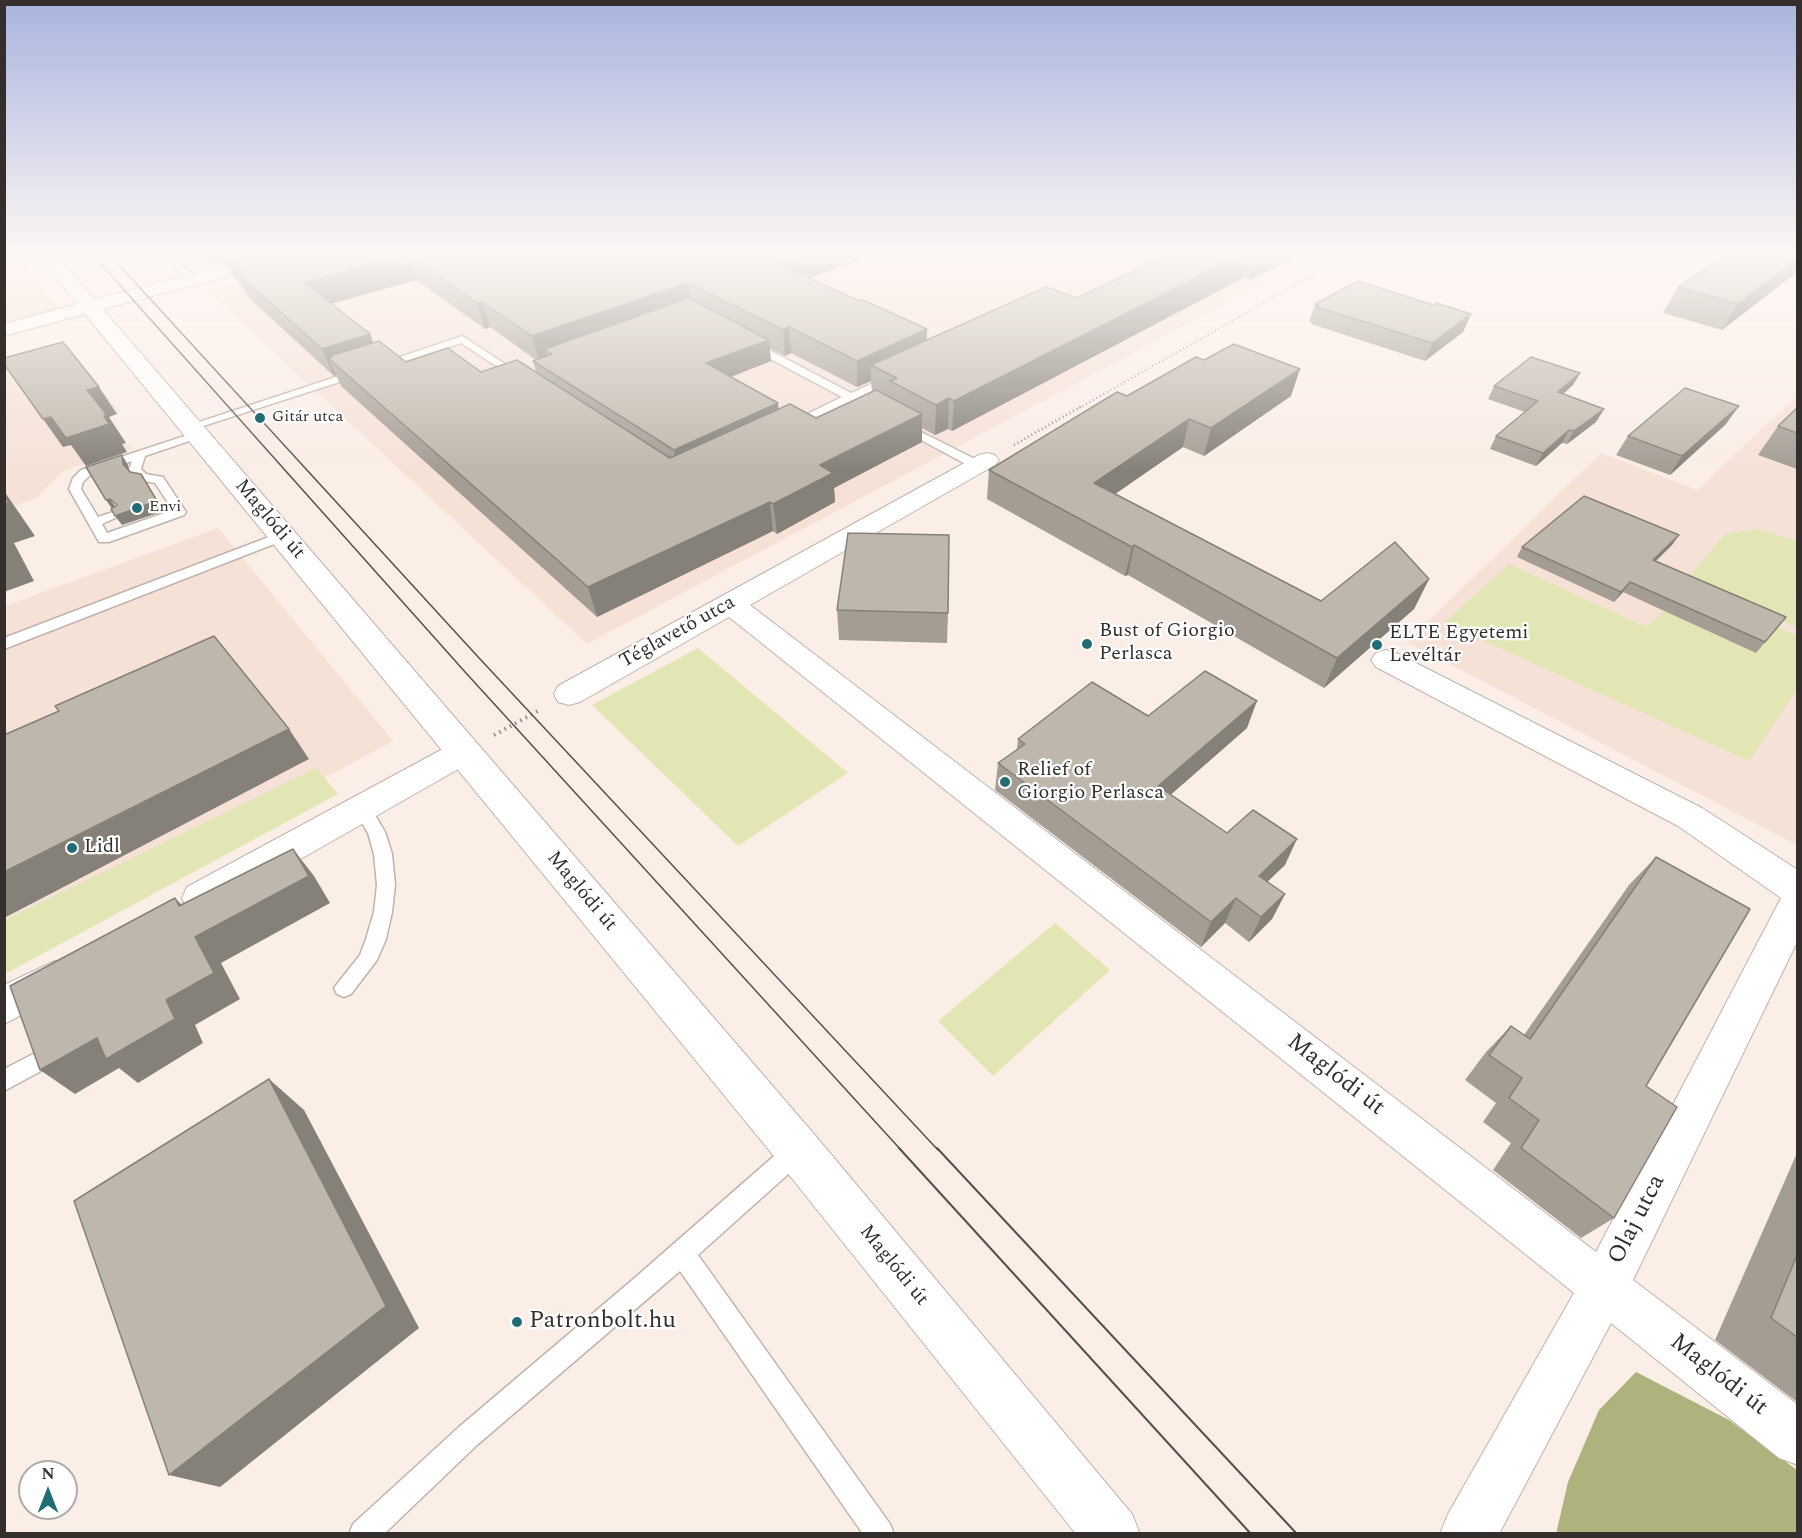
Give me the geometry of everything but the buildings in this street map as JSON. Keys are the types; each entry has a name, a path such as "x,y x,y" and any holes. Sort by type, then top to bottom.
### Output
{"street":[{"name":"Maglódi út","path":"105,327 465,751 798,1150 1112,1533"},
{"name":"Téglavető utca","path":"569,694 982,463"},
{"name":"Maglódi út","path":"730,603 1797,1439"},
{"path":"1386,660 1690,817 1797,890"},
{"path":"171,914 465,751"},
{"name":"Olaj utca","path":"1468,1533 1604,1287 1797,901"},
{"path":"4,1006 88,960"}],"lane":[{"path":"735,336 870,408"},
{"path":"140,454 135,469 142,477 159,480 164,499 180,512 104,539 75,489 77,481 85,472 140,454 193,431 462,339 526,377"},
{"path":"779,432 903,373"},
{"path":"890,419 982,463"},
{"path":"95,522 116,515"},
{"path":"4,644 282,536"},
{"path":"344,988 367,960 376,939 383,912 386,885 381,847 376,832 362,808"},
{"path":"4,1082 45,1058"},
{"path":"363,1533 468,1436 682,1253 798,1150"},
{"path":"682,1253 880,1533"}],"path":[{"path":"982,463 1222,327"},
{"path":"465,751 569,694"}],"shaded area":[{"path":"246,327 1182,327 587,644"},
{"path":"67,345 120,413 106,418 126,443 134,448 63,471 37,498 5,509 5,362"},
{"path":"1797,396 1797,845 1407,642 1601,453 1697,490"},
{"path":"218,528 393,741 5,951 5,606"}],"green space":[{"path":"1760,529 1797,541 1797,592 1793,597 1797,599 1797,627 1688,579 1725,534"},
{"path":"1509,564 1646,627 1664,611 1756,653 1778,627 1797,636 1797,689 1749,761 1444,623"},
{"path":"698,648 848,773 738,846 592,705"},
{"path":"316,768 338,794 5,974 5,920"},
{"path":"1055,923 1110,970 993,1076 938,1021"},
{"path":"1636,1372 1729,1420 1797,1470 1797,1533 1556,1534 1568,1482 1599,1410"}],"tram line":[{"path":"157,327 466,673 901,1150"},
{"path":"176,327 480,659 938,1150"},
{"path":"899,1148 1251,1534"},
{"path":"937,1148 1297,1534"}],"place":[{"name":"Gitár utca","path":"260,418"},
{"name":"Envi","path":"137,508"},
{"name":"Bust of Giorgio Perlasca","path":"1087,644"},
{"name":"ELTE Egyetemi Levéltár","path":"1377,645"},
{"name":"Relief of Giorgio Perlasca","path":"1005,782"},
{"name":"Lidl","path":"72,848"},
{"name":"Patronbolt.hu","path":"517,1322"}]}
